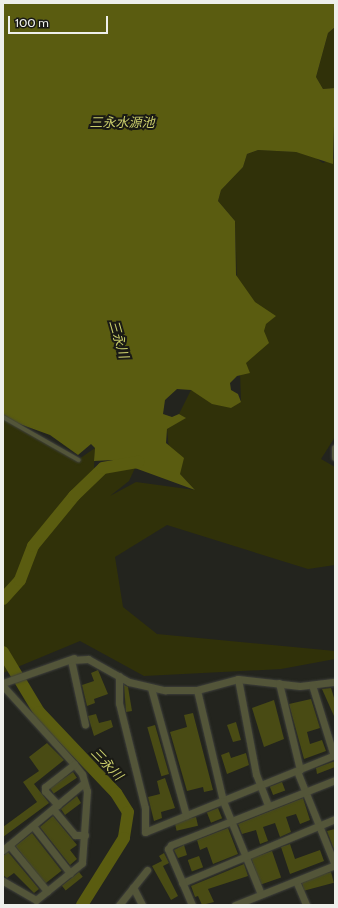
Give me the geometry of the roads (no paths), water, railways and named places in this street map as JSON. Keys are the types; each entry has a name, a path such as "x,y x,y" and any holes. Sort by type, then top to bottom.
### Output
{"street":[{"path":"335,448 335,457"},
{"path":"3,880 36,900 82,863 85,835 84,783 74,764 3,684 74,658 71,660 85,724"},
{"path":"71,660 88,659 119,676 152,688 197,690 238,680 312,685 335,682"},
{"path":"119,676 119,704 145,808 146,832 334,756 312,685"},
{"path":"238,680 260,786 268,806"},
{"path":"235,905 335,865 305,792 279,683"},
{"path":"152,688 186,815"},
{"path":"197,690 223,801 261,894"},
{"path":"74,764 45,786 45,791 76,835 85,835"},
{"path":"192,905 168,849 171,845 335,780"},
{"path":"47,891 6,847 84,783"},
{"path":"182,883 335,819"},
{"path":"33,826 70,873"},
{"path":"119,905 147,870"},
{"path":"296,881 306,905"},
{"path":"133,886 142,905"}],"lane":[{"path":"3,417 79,460"}],"water":[{"name":"三永水源池","path":"3,3 335,3 335,27 328,33 316,77 323,89 335,88 333,164 296,152 258,150 247,154 243,167 221,190 218,201 235,221 236,275 255,302 276,316 266,324 264,331 269,343 246,363 250,373 237,376 230,383 231,390 238,394 241,402 231,408 212,404 191,390 177,389 165,400 163,414 172,417 179,414 186,418 167,429 166,443 184,458 180,474 195,490 113,460 94,461 95,448 91,444 78,455 50,435 3,418"}],"waterway":[{"name":"三永川","path":"3,599 20,580 33,546 74,496 103,468 138,462"},
{"name":"三永川","path":"3,652 39,712 116,793 128,812 124,838 82,905"}]}
